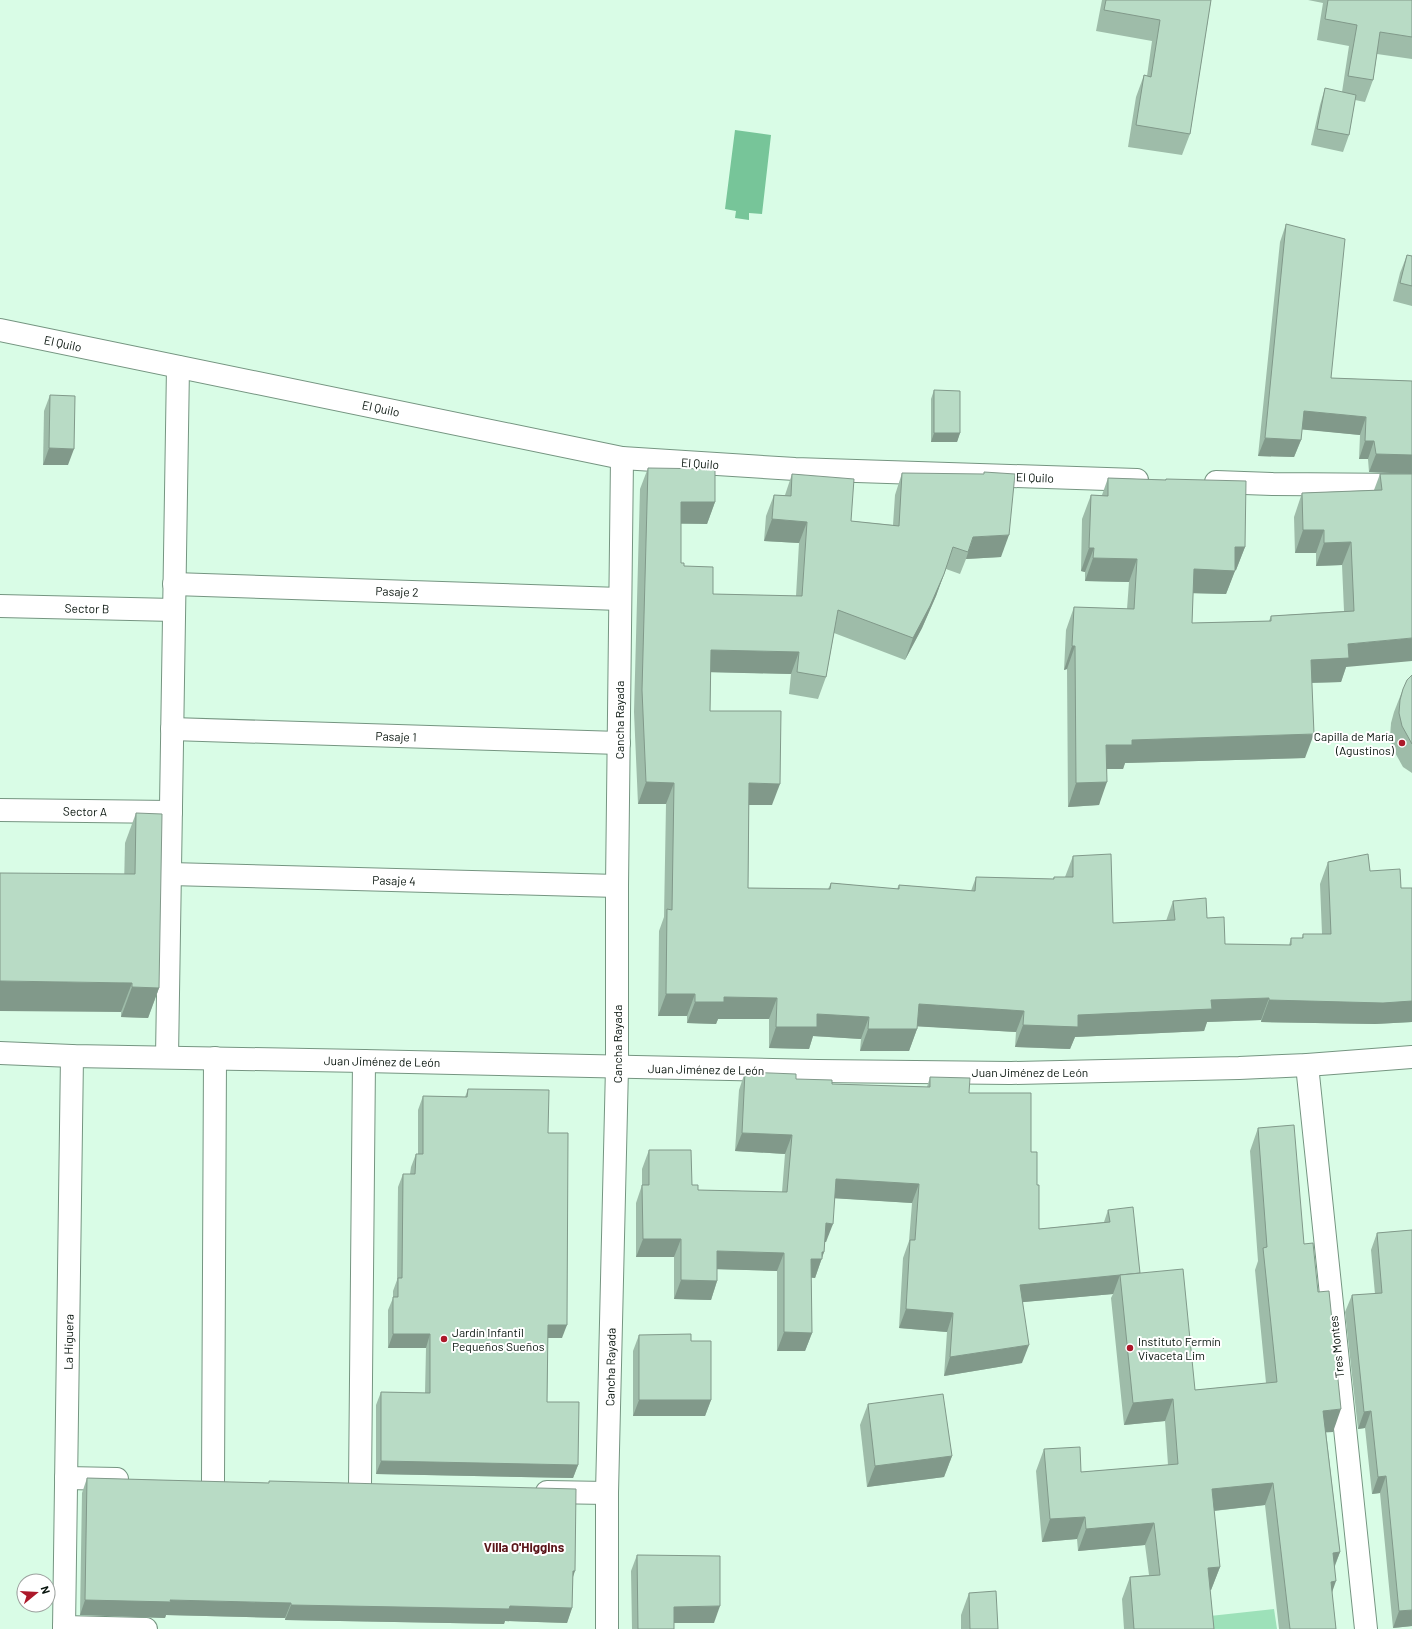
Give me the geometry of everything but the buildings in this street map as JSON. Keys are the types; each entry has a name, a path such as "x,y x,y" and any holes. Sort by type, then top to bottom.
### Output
{"street":[{"name":"El Quilo","path":"0,330 622,458 795,469 1153,480"},
{"path":"167,1057 178,367"},
{"name":"Cancha Rayada","path":"607,1629 607,1493 617,1067 617,886 622,458"},
{"path":"1193,482 1412,485"},
{"name":"Pasaje 2","path":"174,584 620,599"},
{"name":"Sector B","path":"0,606 174,610"},
{"name":"Pasaje 1","path":"172,729 619,743"},
{"name":"Sector A","path":"0,810 171,812"},
{"name":"Pasaje 4","path":"170,874 617,886"},
{"name":"Juan Jiménez de León","path":"0,1053 72,1056 364,1061 818,1072 1019,1073 1307,1065 1412,1057"},
{"name":"La Higuera","path":"64,1628 72,1056"},
{"path":"213,1482 215,1058"},
{"path":"360,1486 364,1061"},
{"name":"Tres Montes","path":"1307,1065 1366,1629"},
{"path":"66,1478 136,1480"},
{"path":"190,1481 236,1483"},
{"path":"336,1485 384,1487"},
{"path":"527,1491 607,1493"},
{"path":"64,1628 146,1629"}],"shaded area":[{"path":"735,130 771,135 762,214 749,213 749,220 735,218 736,211 725,209"},
{"path":"1274,1609 1277,1629 1211,1629 1210,1616"}],"place":[{"name":"Capilla de María (Agustinos)","path":"1402,743"},
{"name":"Jardín Infantil Pequeños Sueños","path":"444,1339"},
{"name":"Instituto Fermín Vivaceta Lim","path":"1130,1348"}],"district":[{"name":"Villa O'Higgins","path":"524,1547"}]}
